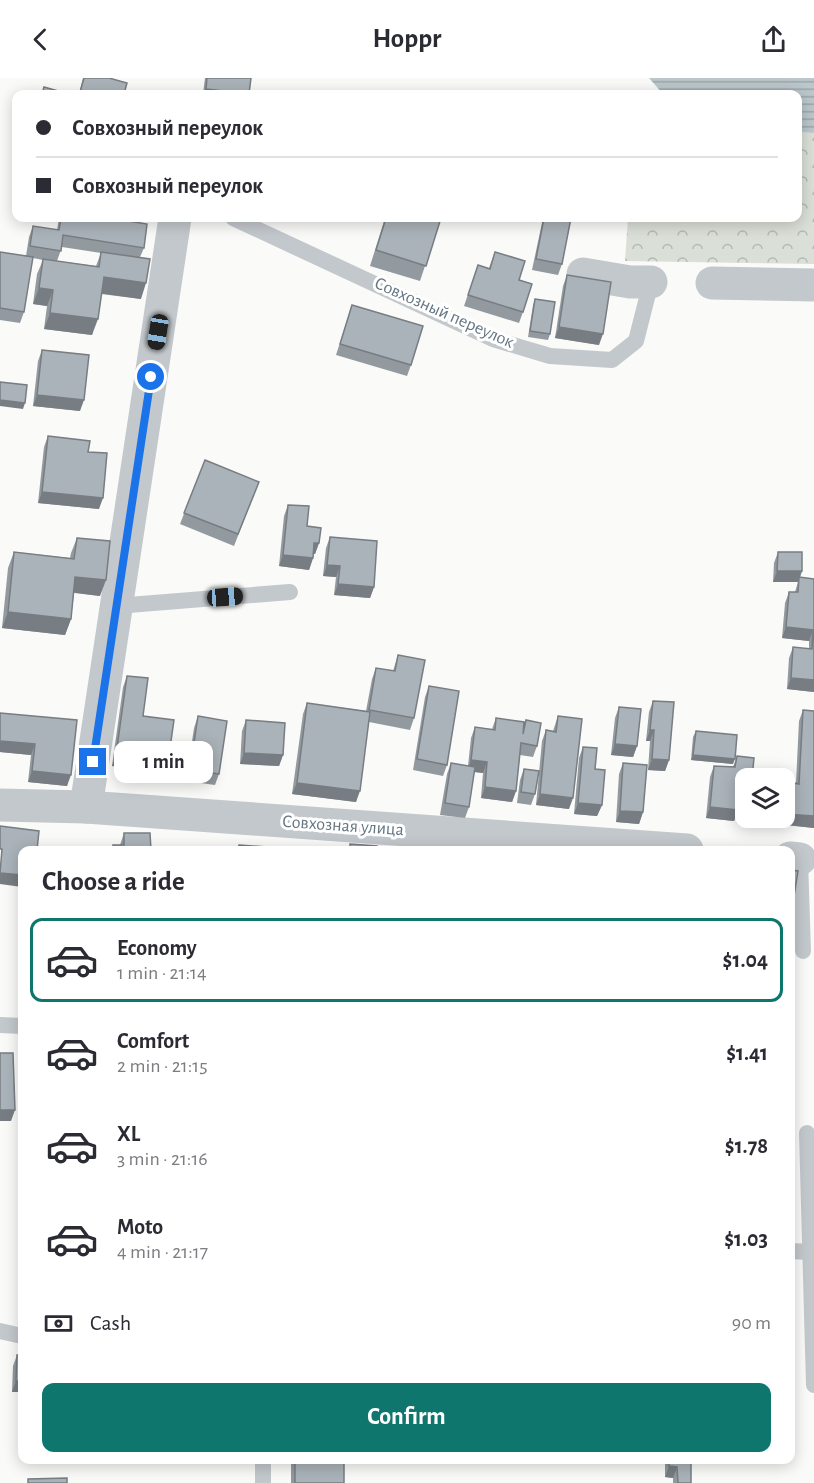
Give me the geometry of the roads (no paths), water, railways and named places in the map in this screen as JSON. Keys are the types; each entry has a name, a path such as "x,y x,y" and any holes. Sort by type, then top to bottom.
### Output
{"street":[{"path":"87,807 175,222"},
{"path":"583,274 630,282 651,282"},
{"path":"712,283 814,285"},
{"name":"Совхозная улица","path":"0,805 87,807 631,846"}],"lane":[{"name":"Совхозный переулок","path":"242,222 494,339 549,356 612,360 636,341 651,282"},
{"path":"116,606 290,592"},
{"path":"795,858 803,951"},
{"path":"0,1025 18,1026"},
{"path":"807,1133 814,1385"},
{"path":"795,1251 810,1252"},
{"path":"0,1330 18,1335"},
{"path":"263,1483 264,1464"}]}
